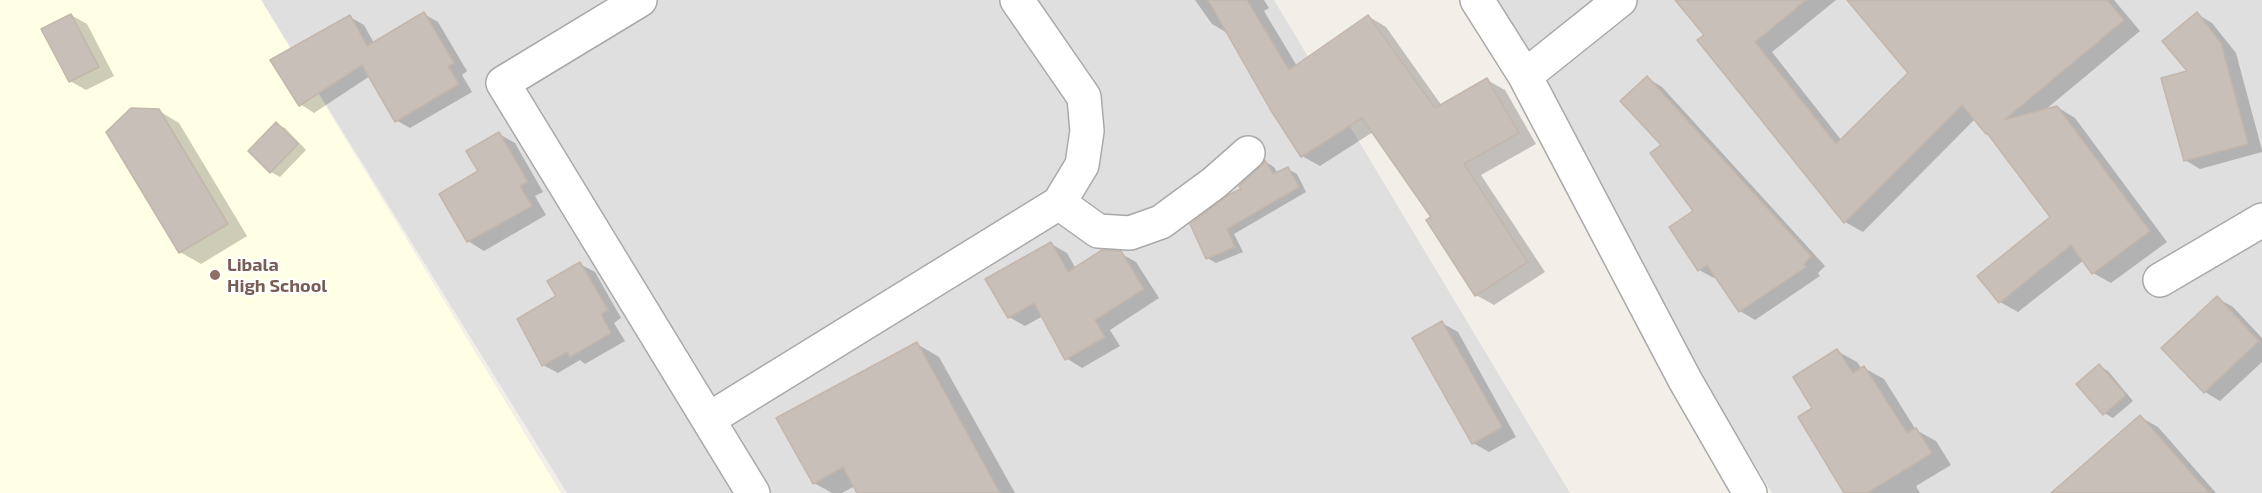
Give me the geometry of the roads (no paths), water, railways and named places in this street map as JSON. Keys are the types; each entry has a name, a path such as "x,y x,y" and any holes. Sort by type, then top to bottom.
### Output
{"street":[{"path":"640,0 503,83 753,493"},
{"path":"709,419 1059,203 1082,165 1087,131 1084,97 1017,0"},
{"path":"1477,0 1525,76 1685,380 1750,493"},
{"path":"1525,76 1620,0"},
{"path":"1059,203 1098,231 1130,233 1161,222 1214,183 1248,153"},
{"path":"2160,280 2262,220"}],"place":[{"name":"Libala High School","path":"215,275"}]}
